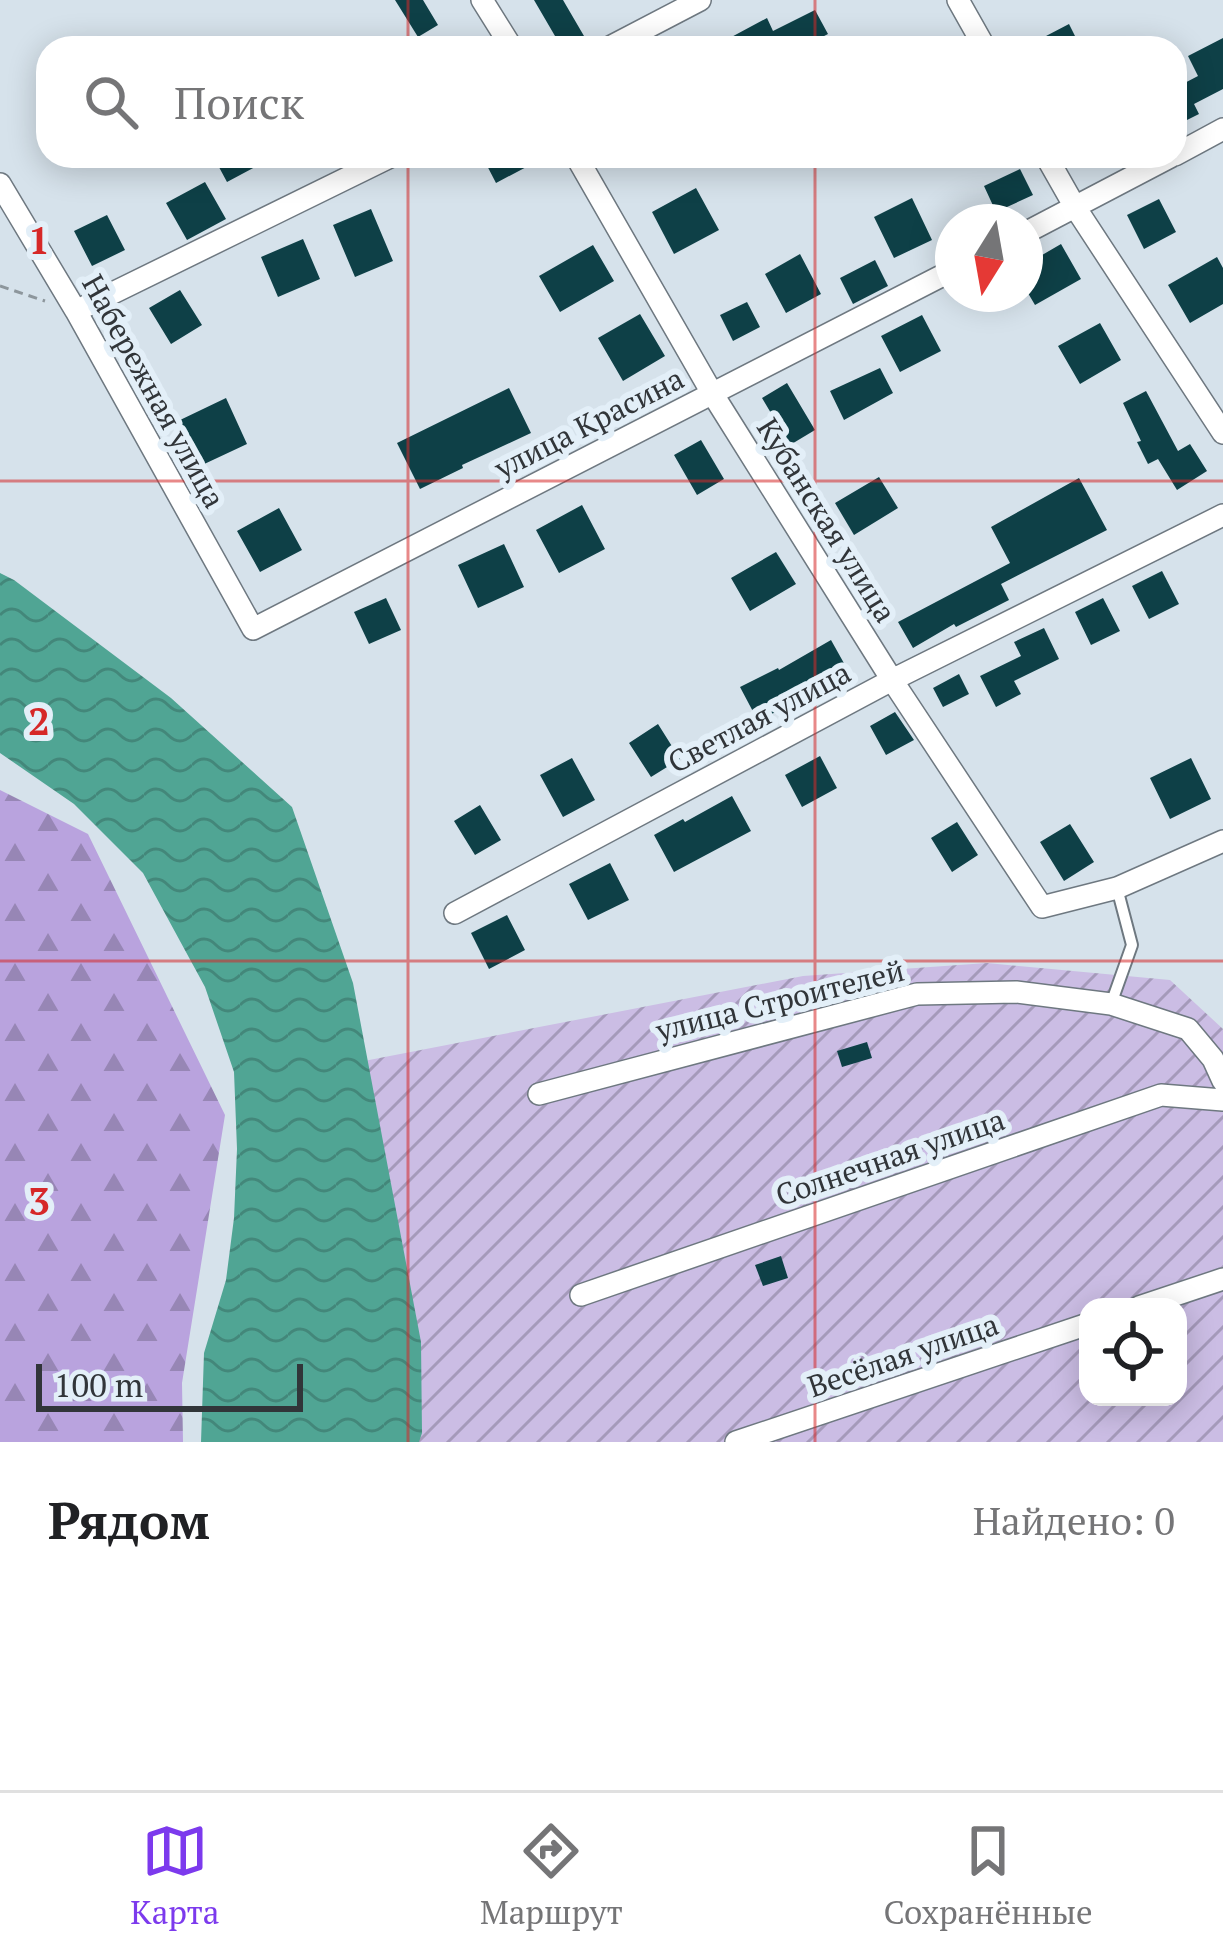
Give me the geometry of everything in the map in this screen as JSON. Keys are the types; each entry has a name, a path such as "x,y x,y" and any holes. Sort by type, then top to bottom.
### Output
{"street":[{"path":"482,0 504,36"},
{"path":"631,36 700,0"},
{"path":"958,0 978,36"},
{"path":"1187,148 1223,129"},
{"path":"76,311 368,168"},
{"name":"Кубанская улица","path":"583,168 712,393 1042,907 1117,887"},
{"path":"1053,168 1223,433"},
{"path":"1043,224 1149,168"},
{"name":"Набережная улица","path":"0,184 253,629"},
{"name":"улица Красина","path":"253,629 935,279"},
{"name":"Светлая улица","path":"455,913 892,680 1223,515"},
{"path":"1117,887 1223,841"},
{"name":"улица Строителей","path":"539,1094 916,994 1016,992 1111,1004 1188,1029 1213,1059 1223,1081"},
{"name":"Солнечная улица","path":"581,1295 1161,1095 1223,1100"},
{"path":"1165,1298 1223,1279"},
{"name":"Весёлая улица","path":"736,1442 1079,1327"}],"lane":[{"path":"1111,1004 1132,945 1117,887"}],"path":[{"path":"0,286 76,311"}],"green space":[{"path":"0,790 88,834 225,1115 182,1383 183,1442 0,1442"}],"shaded area":[{"path":"987,963 1170,980 1223,1029 1223,1442 406,1442 364,1061 803,976"}],"water":[{"path":"0,573 171,698 292,807 353,983 421,1342 419,1442 201,1442 204,1353 226,1280 234,1218 234,1072 205,987 143,873 74,804 0,753"}],"building":[{"path":"395,0 423,0 438,25 417,36"},
{"path":"534,0 563,0 584,36 555,36"},
{"path":"815,10 828,34 733,36 767,18 773,31"},
{"path":"1069,24 1075,36 1046,36"},
{"path":"1223,38 1223,89 1194,104 1199,114 1187,120 1187,82 1198,76 1188,56"},
{"path":"219,168 253,168 227,182"},
{"path":"488,168 524,168 496,183"},
{"path":"1020,169 1033,195 1013,204 992,204 984,186"},
{"path":"205,182 226,219 187,240 166,203"},
{"path":"696,188 719,230 674,254 652,212"},
{"path":"912,198 932,240 894,258 874,217"},
{"path":"1159,199 1176,232 1144,249 1127,215"},
{"path":"371,209 393,261 355,277 333,225"},
{"path":"107,215 125,250 92,266 74,231"},
{"path":"303,239 320,279 278,297 261,257"},
{"path":"1061,244 1081,279 1043,300 1043,254"},
{"path":"593,245 614,281 560,312 539,276"},
{"path":"800,254 821,294 786,313 765,274"},
{"path":"1217,257 1223,268 1223,304 1190,323 1168,285"},
{"path":"875,260 888,286 853,304 840,278"},
{"path":"180,290 202,325 171,344 149,308"},
{"path":"747,302 760,327 733,341 720,315"},
{"path":"640,314 665,356 623,381 598,338"},
{"path":"922,315 941,351 900,372 881,336"},
{"path":"1100,323 1121,360 1080,384 1058,346"},
{"path":"880,368 893,393 844,420 830,391"},
{"path":"787,383 815,430 790,445 762,398"},
{"path":"509,388 531,433 420,489 397,443"},
{"path":"1146,391 1178,451 1190,444 1207,471 1177,490 1158,459 1148,464 1123,403"},
{"path":"226,398 247,444 200,466 178,421"},
{"path":"701,440 724,479 697,495 674,455"},
{"path":"879,477 898,508 854,535 835,503"},
{"path":"1079,478 1107,530 1001,584 1009,600 913,648 898,622 1010,563 991,527"},
{"path":"582,505 605,549 559,573 536,530"},
{"path":"279,508 302,550 260,572 237,531"},
{"path":"504,544 524,587 478,608 458,565"},
{"path":"776,552 796,584 750,611 731,578"},
{"path":"1162,571 1179,604 1149,619 1132,586"},
{"path":"386,598 401,630 369,644 354,612"},
{"path":"1103,598 1120,631 1091,645 1075,612"},
{"path":"1044,628 1059,659 1014,681 1021,694 996,707 980,676 1021,656 1014,642"},
{"path":"831,640 850,674 758,721 740,687"},
{"path":"959,674 969,694 943,707 933,688"},
{"path":"895,712 914,740 886,755 870,726"},
{"path":"658,724 680,759 651,777 629,743"},
{"path":"820,756 837,788 802,807 785,775"},
{"path":"572,758 595,800 563,817 540,775"},
{"path":"1191,758 1211,799 1170,819 1150,778"},
{"path":"732,796 751,831 674,872 654,835"},
{"path":"480,805 501,840 475,855 454,821"},
{"path":"957,822 978,855 952,872 931,838"},
{"path":"1070,824 1094,862 1064,881 1040,842"},
{"path":"610,863 629,900 588,920 569,884"},
{"path":"507,915 525,950 489,969 471,933"},
{"path":"867,1042 872,1058 842,1067 837,1051"},
{"path":"781,1256 788,1278 763,1286 755,1265"}]}
